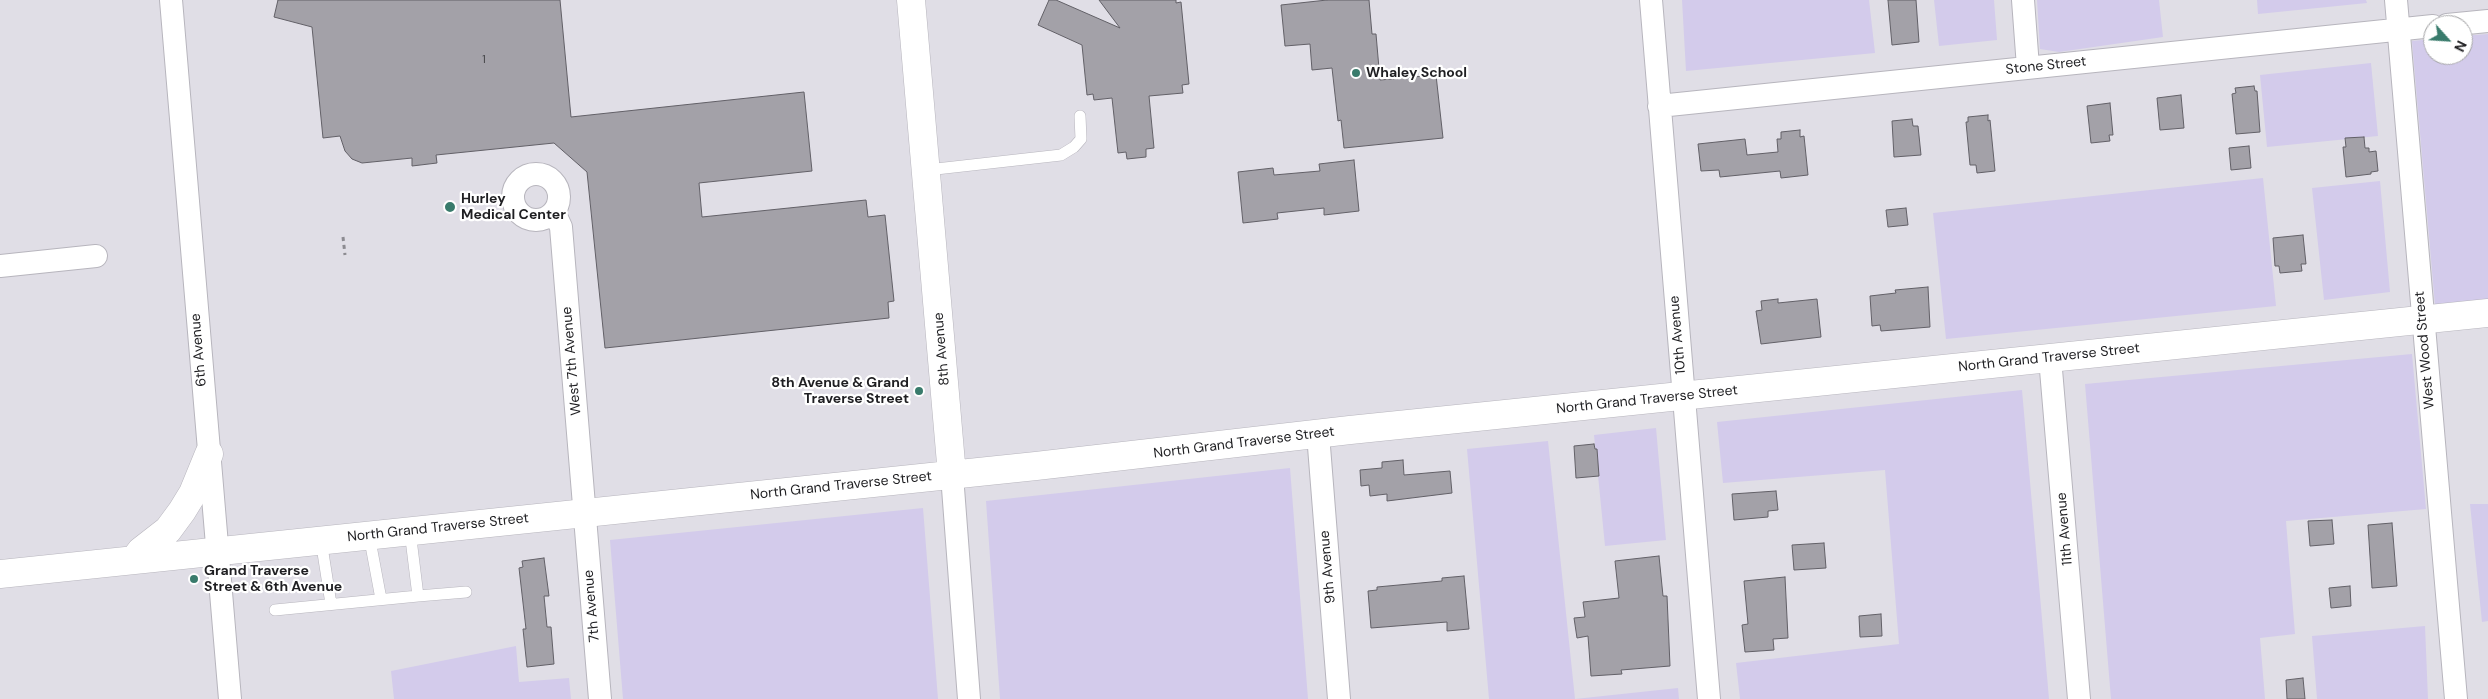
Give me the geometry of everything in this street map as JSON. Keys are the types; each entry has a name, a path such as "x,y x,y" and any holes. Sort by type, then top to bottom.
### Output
{"street":[{"name":"6th Avenue","path":"171,0 230,699"},
{"name":"8th Avenue","path":"911,0 927,170 969,699"},
{"name":"10th Avenue","path":"1651,0 1709,699"},
{"path":"2023,0 2028,68"},
{"name":"West Wood Street","path":"2396,0 2456,699"},
{"path":"2473,22 2488,21"},
{"name":"Stone Street","path":"1659,106 2423,27"},
{"name":"West 7th Avenue","path":"554,212 561,227 584,513"},
{"path":"0,266 96,256"},
{"name":"North Grand Traverse Street","path":"0,574 952,475 1318,434 2488,313"},
{"name":"11th Avenue","path":"2050,358 2079,699"},
{"name":"9th Avenue","path":"1318,434 1339,699"},
{"path":"135,559 141,551 164,534 182,511 193,493 209,454"},
{"name":"7th Avenue","path":"584,513 600,699"}],"lane":[{"path":"927,170 1061,155 1074,148 1081,139 1080,116"},
{"path":"410,531 418,596"},
{"path":"370,535 381,599"},
{"path":"321,540 331,604"},
{"path":"275,610 466,592"}],"path":[{"path":"343,237 345,256"}],"shaded area":[{"path":"1682,0 1869,0 1875,53 1686,71"},
{"path":"1934,0 1994,0 1997,40 1939,46"},
{"path":"2037,0 2159,0 2163,37 2059,52 2040,49"},
{"path":"2257,0 2366,0 2367,3 2258,14"},
{"path":"2488,34 2488,300 2435,305 2412,41 2423,40 2423,65 2473,65 2473,35"},
{"path":"2371,63 2378,136 2267,147 2260,75"},
{"path":"2263,178 2276,306 1946,339 1933,213"},
{"path":"2380,181 2390,292 2324,300 2312,188"},
{"path":"2412,354 2426,509 2286,521 2295,634 2260,638 2265,699 2111,699 2085,384"},
{"path":"2022,390 2049,699 1740,699 1736,663 1899,644 1885,470 1723,483 1717,422"},
{"path":"1656,428 1666,540 1605,546 1594,435"},
{"path":"1548,441 1575,699 1489,699 1467,449"},
{"path":"1290,468 1308,699 1000,699 986,501"},
{"path":"2470,504 2488,504 2488,621 2482,622"},
{"path":"923,508 938,699 623,699 610,540"},
{"path":"2425,626 2428,699 2317,699 2312,636"},
{"path":"516,646 519,682 569,678 571,699 394,699 391,671"},
{"path":"1678,688 1679,699 1575,699"}],"building":[{"path":"278,0 560,0 571,117 804,92 812,171 699,183 702,217 866,200 868,217 885,215 894,301 888,302 889,318 605,348 587,172 554,143 436,155 437,163 412,166 412,158 362,163 352,159 345,151 340,136 323,138 312,27 274,17"},
{"path":"1049,0 1056,0 1120,28 1099,0 1176,0 1176,3 1181,2 1189,84 1182,85 1183,93 1149,96 1154,148 1146,149 1146,157 1127,159 1126,152 1118,153 1112,98 1094,100 1093,94 1087,95 1082,45 1038,25"},
{"name":"Whaley School","path":"1327,0 1369,0 1372,34 1376,34 1380,80 1436,75 1443,138 1344,148 1341,120 1338,121 1332,68 1312,70 1310,44 1285,46 1281,5"},
{"path":"1888,0 1916,0 1919,42 1892,45"},
{"path":"2254,86 2255,91 2257,91 2260,132 2236,134 2232,94 2236,93 2235,88"},
{"path":"2181,95 2184,128 2160,130 2157,98"},
{"path":"2110,103 2113,135 2109,135 2110,141 2091,143 2087,106"},
{"path":"1988,115 1995,171 1977,173 1976,165 1970,165 1966,122 1968,122 1968,117"},
{"path":"1912,119 1913,126 1918,126 1921,155 1894,157 1892,121"},
{"path":"1800,130 1800,137 1804,136 1808,175 1781,178 1780,171 1720,177 1719,170 1701,171 1698,144 1745,139 1747,155 1778,152 1777,139 1781,139 1781,132"},
{"path":"2364,137 2365,148 2369,148 2369,152 2376,151 2378,171 2371,172 2371,174 2346,177 2343,147 2346,147 2345,138"},
{"path":"2249,146 2251,168 2231,170 2229,148"},
{"path":"1354,160 1359,211 1324,215 1324,208 1277,213 1278,219 1243,223 1238,172 1273,168 1274,175 1320,171 1319,164"},
{"path":"1906,208 1908,225 1888,227 1886,210"},
{"path":"2303,235 2306,264 2301,264 2302,271 2280,273 2279,266 2275,266 2273,238"},
{"path":"1928,287 1930,327 1881,331 1880,325 1872,326 1870,296 1896,293 1895,290"},
{"path":"1778,299 1778,303 1817,299 1821,337 1761,344 1756,311 1762,310 1761,301"},
{"path":"1594,444 1595,449 1597,449 1599,476 1576,478 1574,446"},
{"path":"1403,460 1404,475 1450,471 1452,493 1387,501 1387,494 1370,496 1369,485 1361,486 1360,470 1382,468 1382,462"},
{"path":"1776,491 1778,510 1768,511 1768,517 1734,520 1732,494"},
{"path":"2332,520 2334,544 2310,546 2308,521"},
{"path":"2392,523 2397,586 2372,588 2368,525"},
{"path":"1824,543 1826,568 1794,570 1792,545"},
{"path":"1659,556 1663,596 1667,596 1670,666 1621,670 1622,674 1591,676 1588,636 1577,638 1574,618 1585,617 1583,602 1619,598 1615,561"},
{"path":"544,558 549,596 544,596 547,627 551,627 554,664 527,667 523,629 526,629 519,568 523,567 522,561"},
{"path":"1464,576 1469,629 1447,631 1447,622 1371,628 1368,591 1377,590 1377,587 1442,581 1442,578"},
{"path":"1785,577 1788,638 1773,639 1774,650 1745,652 1742,625 1748,624 1744,581"},
{"path":"2350,586 2351,606 2331,608 2329,588"},
{"path":"1881,614 1882,636 1860,637 1859,616"},
{"path":"2303,678 2305,699 2287,699 2286,680"}],"place":[{"name":"Whaley School","path":"1356,73"},
{"name":"Hurley Medical Center","path":"450,207"},
{"name":"8th Avenue & Grand Traverse Street","path":"919,391"},
{"name":"Grand Traverse Street & 6th Avenue","path":"194,579"}]}
